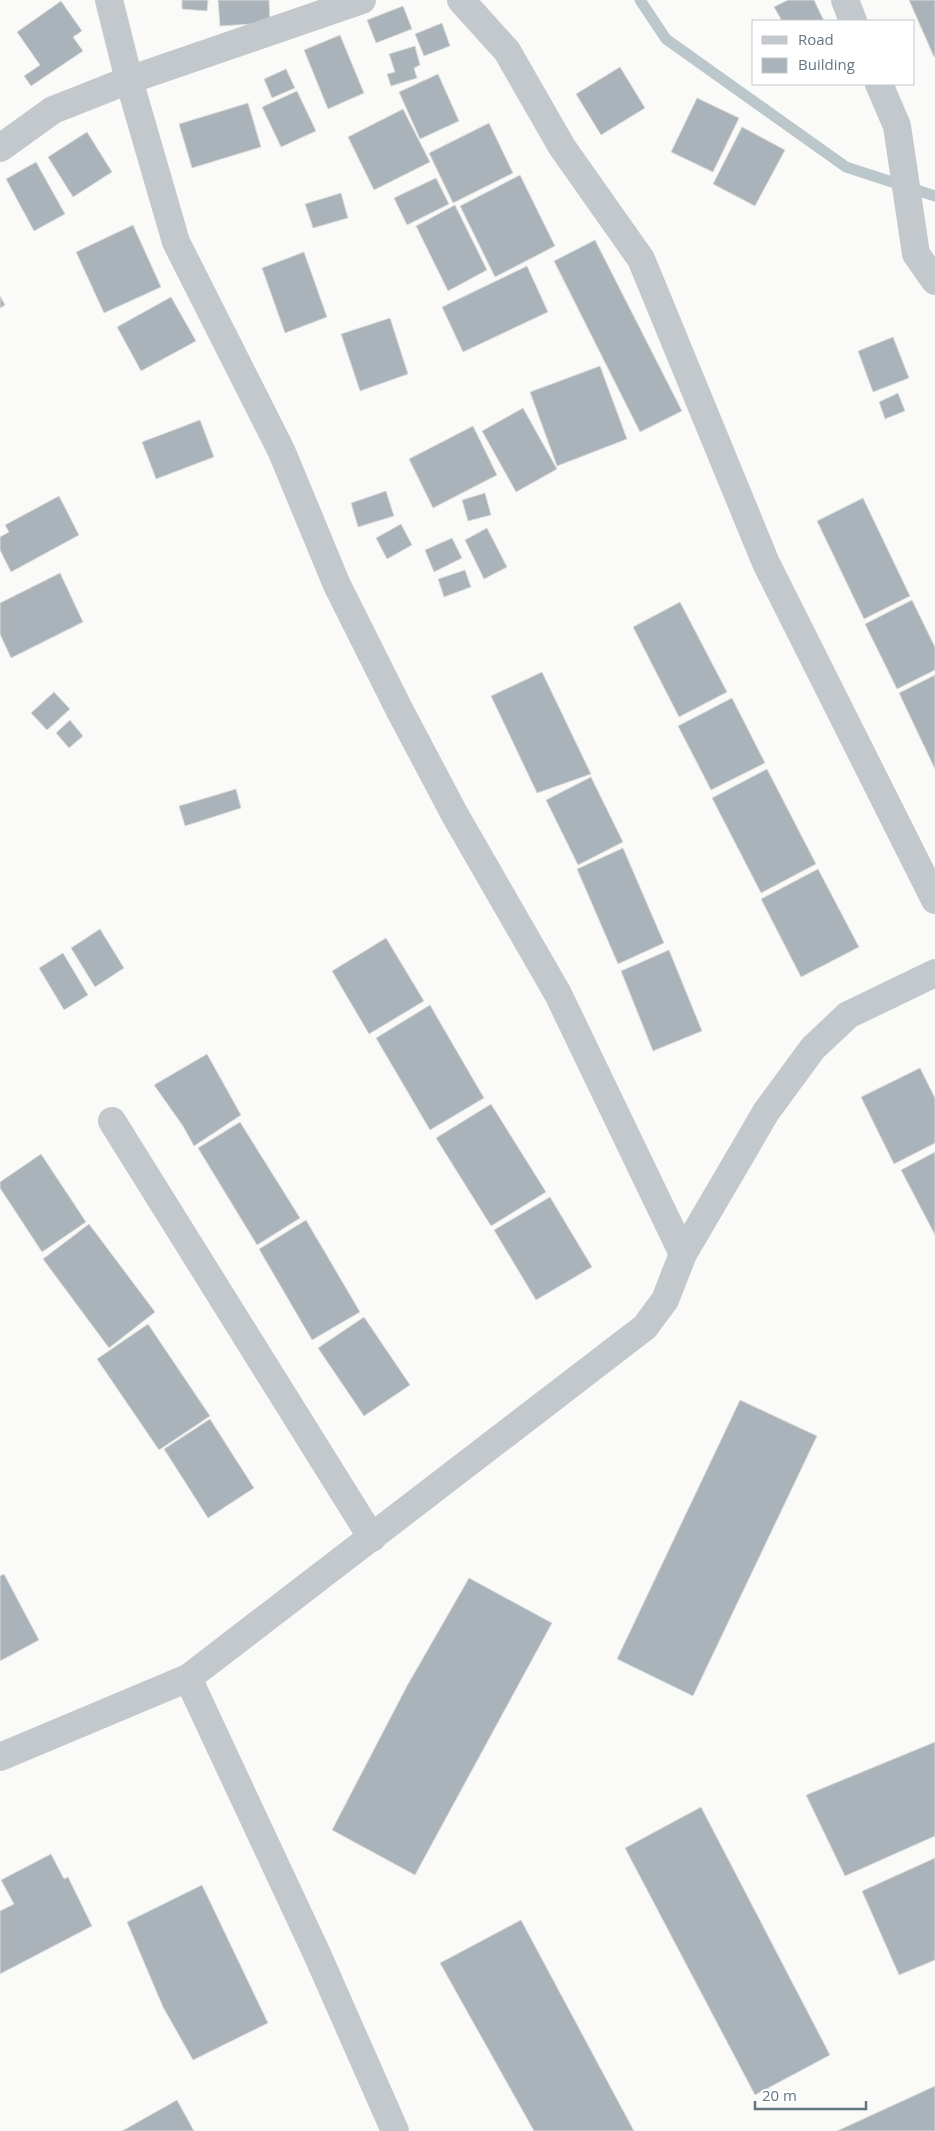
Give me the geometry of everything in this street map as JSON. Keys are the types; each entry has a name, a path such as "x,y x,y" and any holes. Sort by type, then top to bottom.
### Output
{"street":[{"path":"109,0 129,80 176,242 281,450 337,584 399,709 455,815 558,994 683,1254"},
{"path":"0,148 53,110 129,80 362,0"},
{"path":"461,0 506,52 562,147 640,259 766,563 935,900"},
{"path":"845,0 854,20"},
{"path":"879,85 897,126 916,254 935,281"},
{"path":"0,1757 188,1678 645,1327 665,1300 683,1254 766,1112 813,1048 848,1015 935,974"},
{"path":"112,1121 372,1538"},
{"path":"188,1678 317,1954 395,2131"}],"building":[{"path":"182,0 208,0 207,11 182,9"},
{"path":"218,0 269,0 270,23 220,26"},
{"path":"788,0 814,0 824,20 781,20 774,7"},
{"path":"909,0 935,0 934,57"},
{"path":"61,1 82,31 73,37 83,51 31,86 24,76 40,65 17,32"},
{"path":"403,6 412,29 376,43 367,20"},
{"path":"442,23 450,46 424,56 415,34"},
{"path":"340,35 364,93 328,109 304,50"},
{"path":"415,46 420,65 414,68 417,78 391,86 387,74 395,72 389,54"},
{"path":"620,67 645,108 601,135 576,94"},
{"path":"286,69 295,88 272,98 264,79"},
{"path":"438,74 459,121 420,139 399,92"},
{"path":"297,91 316,131 281,147 262,107"},
{"path":"697,98 739,118 713,172 671,152"},
{"path":"248,103 261,147 192,168 179,124"},
{"path":"403,109 430,162 374,190 348,137"},
{"path":"489,123 513,173 453,203 429,153"},
{"path":"742,127 785,150 755,206 713,184"},
{"path":"87,132 112,172 73,197 48,157"},
{"path":"36,162 65,214 34,231 6,179"},
{"path":"520,175 555,246 495,277 460,206"},
{"path":"436,178 449,204 407,225 394,198"},
{"path":"341,193 348,218 313,228 305,204"},
{"path":"455,205 487,270 448,291 416,226"},
{"path":"133,225 161,287 104,313 76,252"},
{"path":"595,240 682,411 640,432 554,261"},
{"path":"304,252 327,317 285,333 262,268"},
{"path":"527,266 548,312 463,352 442,307"},
{"path":"0,296 5,305 0,308"},
{"path":"171,297 196,341 141,371 117,327"},
{"path":"390,318 408,374 360,391 341,334"},
{"path":"893,337 909,378 873,392 858,351"},
{"path":"600,366 627,439 557,466 530,392"},
{"path":"898,393 905,411 885,419 879,402"},
{"path":"523,408 557,469 516,492 482,431"},
{"path":"200,420 214,457 156,479 142,442"},
{"path":"473,426 497,475 433,508 409,459"},
{"path":"386,491 394,516 358,527 351,503"},
{"path":"485,493 491,515 468,521 462,500"},
{"path":"59,496 79,535 11,572 0,550 0,537 9,532 5,525"},
{"path":"863,498 910,596 864,619 817,521"},
{"path":"401,524 412,545 387,559 376,538"},
{"path":"487,528 507,567 484,579 465,540"},
{"path":"452,538 462,558 434,572 425,550"},
{"path":"465,570 471,587 444,597 438,579"},
{"path":"60,573 83,622 11,658 0,634 0,603"},
{"path":"912,600 935,647 935,670 897,689 865,624"},
{"path":"680,602 727,692 679,717 633,627"},
{"path":"542,672 591,774 537,793 491,696"},
{"path":"935,675 935,769 899,693"},
{"path":"54,692 70,709 47,730 31,713"},
{"path":"732,698 765,763 711,790 678,726"},
{"path":"70,720 83,736 69,748 56,733"},
{"path":"767,769 816,864 761,893 712,798"},
{"path":"591,777 623,842 578,865 546,800"},
{"path":"236,789 241,808 185,826 179,806"},
{"path":"623,848 664,943 618,964 577,869"},
{"path":"818,869 859,947 801,977 761,899"},
{"path":"100,929 124,968 95,987 71,948"},
{"path":"386,938 424,1001 369,1034 332,971"},
{"path":"669,950 702,1031 653,1051 621,971"},
{"path":"63,953 88,995 64,1010 39,968"},
{"path":"430,1005 484,1098 430,1130 376,1038"},
{"path":"207,1054 241,1115 194,1146 183,1126 154,1085"},
{"path":"920,1068 935,1098 935,1143 894,1164 861,1097"},
{"path":"491,1104 546,1192 491,1226 436,1138"},
{"path":"240,1122 300,1218 257,1245 198,1148"},
{"path":"935,1152 935,1235 901,1170"},
{"path":"41,1154 86,1222 42,1252 0,1188 0,1182"},
{"path":"550,1197 592,1267 536,1300 494,1230"},
{"path":"306,1220 360,1312 312,1340 259,1249"},
{"path":"89,1224 155,1312 109,1348 43,1259"},
{"path":"364,1317 410,1385 364,1416 318,1348"},
{"path":"148,1324 210,1416 159,1450 97,1359"},
{"path":"740,1400 817,1436 693,1696 617,1659"},
{"path":"210,1419 254,1488 208,1518 164,1449"},
{"path":"4,1574 39,1640 0,1661 0,1576"},
{"path":"469,1578 552,1623 415,1875 332,1830 407,1686"},
{"path":"935,1742 935,1836 845,1876 806,1795"},
{"path":"701,1807 830,2055 755,2095 625,1848"},
{"path":"51,1854 64,1879 68,1877 92,1926 0,1974 0,1911 14,1904 1,1880"},
{"path":"935,1858 935,1960 899,1975 862,1891"},
{"path":"202,1885 268,2023 193,2060 163,2007 127,1922"},
{"path":"521,1920 634,2131 534,2131 440,1963"},
{"path":"935,2086 935,2131 837,2131"},
{"path":"177,2100 194,2131 122,2131"}],"waterway":[{"path":"640,0 666,39 846,167 935,196"}]}
